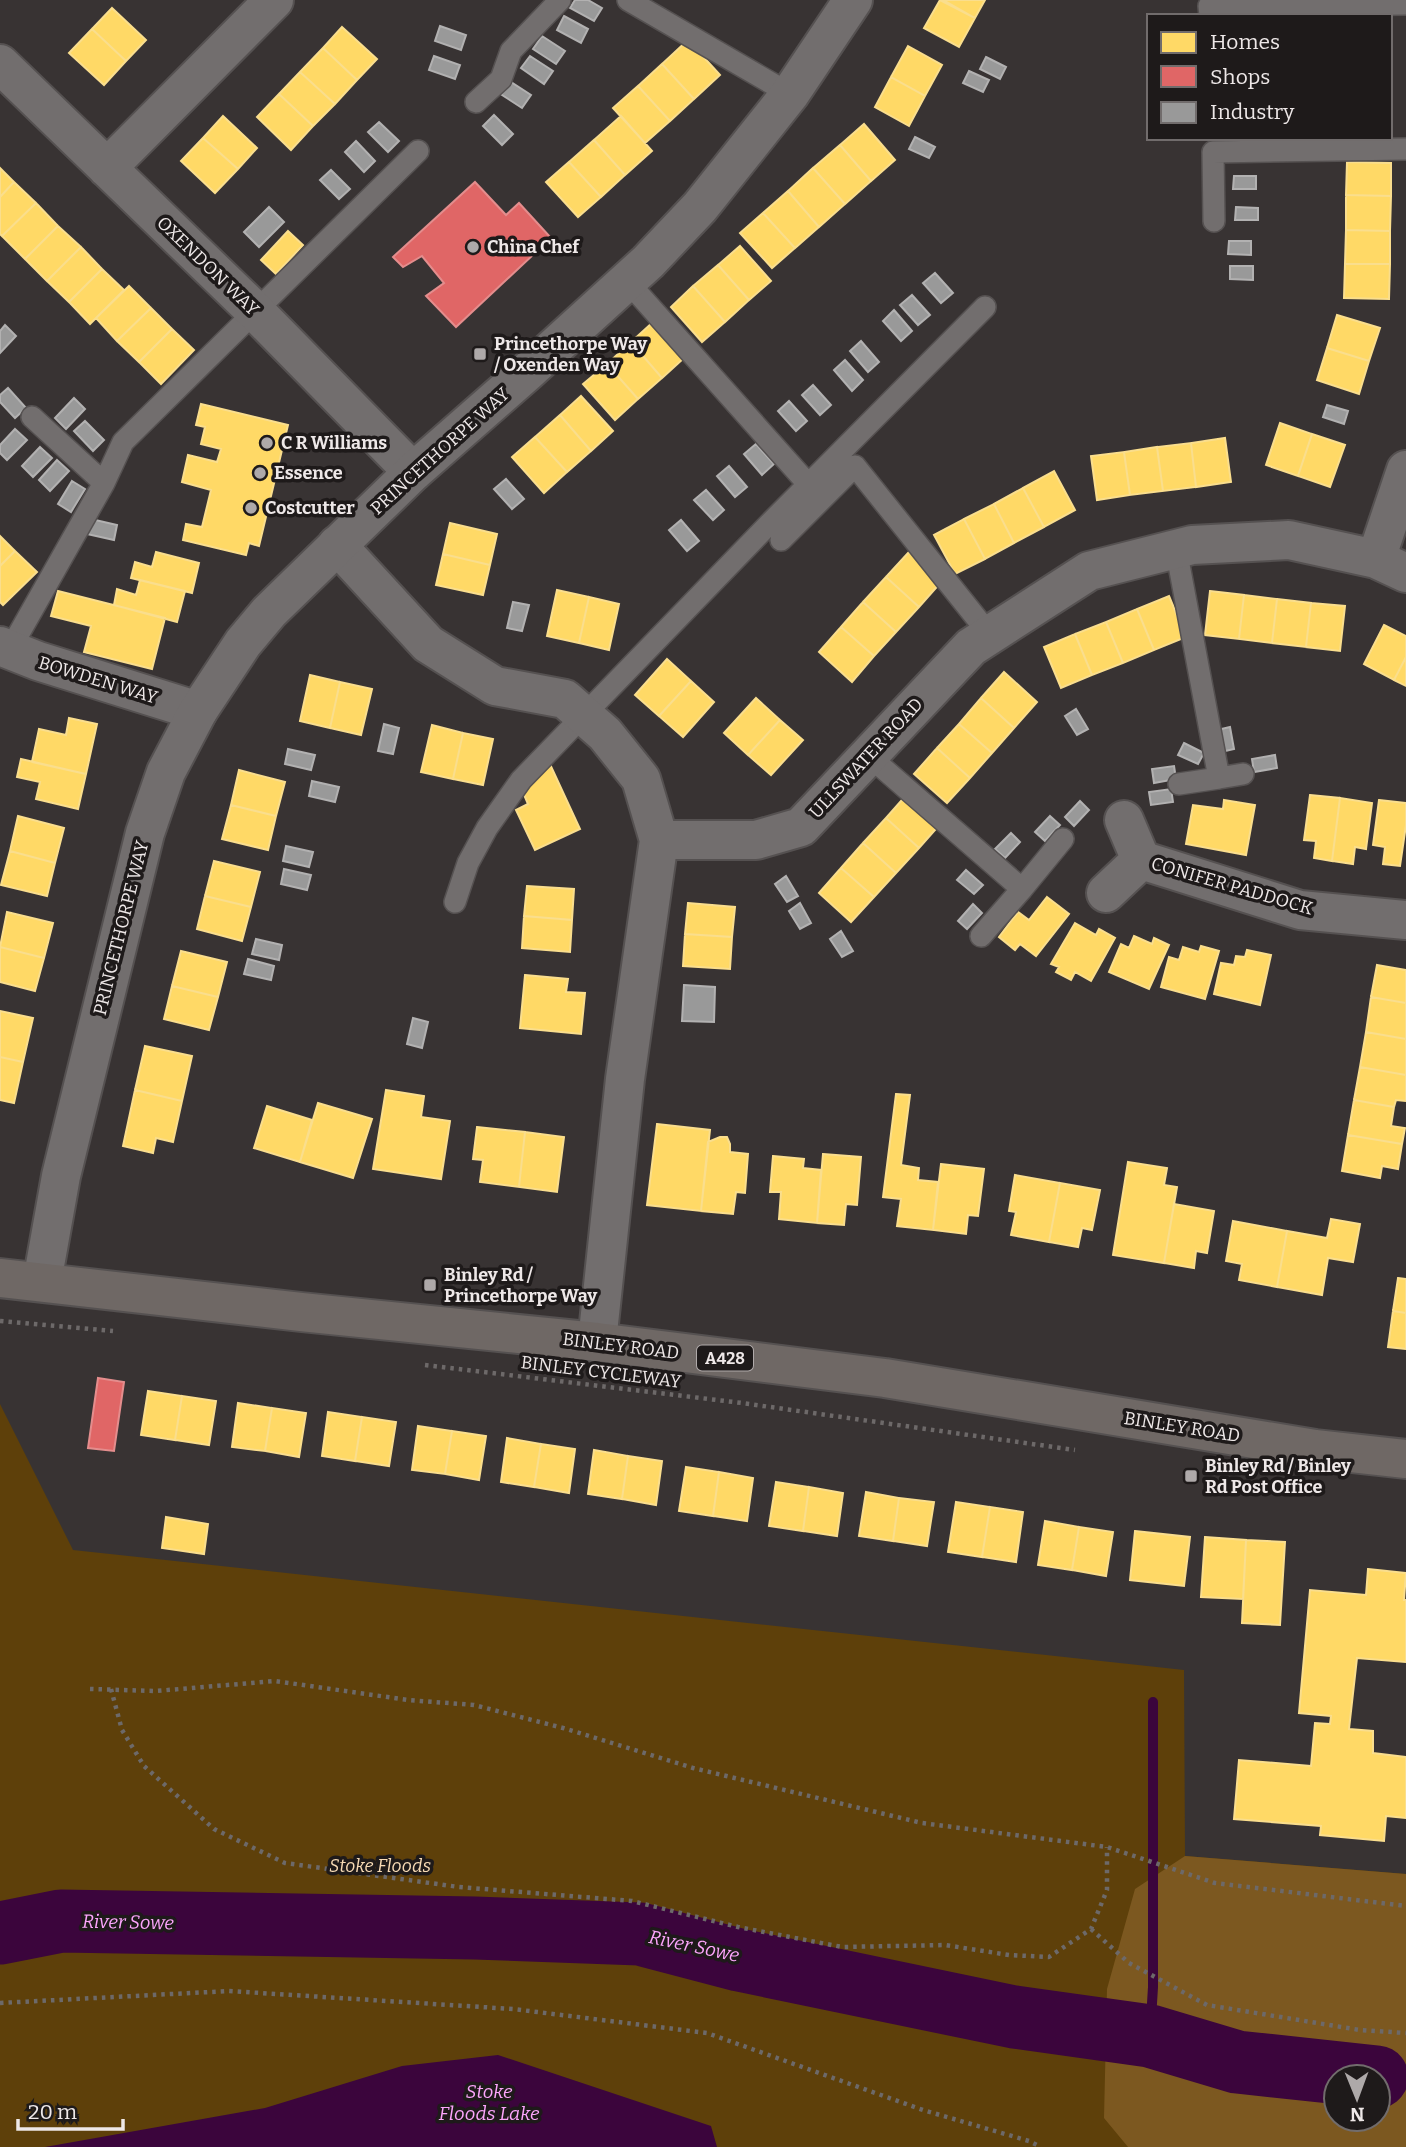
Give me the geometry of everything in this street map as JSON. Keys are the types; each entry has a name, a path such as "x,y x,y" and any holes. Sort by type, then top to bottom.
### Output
{"main road":[{"name":"BINLEY ROAD","path":"0,1278 597,1342 885,1378 1315,1449 1406,1460"}],"street":[{"path":"107,168 274,0"},
{"name":"PRINCETHORPE WAY","path":"41,1282 61,1176 145,834 166,772 198,711 243,643 269,612 413,472 627,281 700,207 790,94 853,0"},
{"name":"OXENDON WAY","path":"0,64 255,311 413,472"},
{"path":"1391,566 1406,470"},
{"name":"ULLSWATER ROAD","path":"659,840 756,840 801,827 971,647 1089,571 1192,545 1289,540 1391,566"},
{"path":"337,545 428,644 495,686 565,699 605,734 641,779 659,840 625,1079 597,1342"},
{"name":"BOWDEN WAY","path":"4,649 198,711"},
{"name":"CONIFER PADDOCK","path":"1124,820 1141,860 1300,910 1406,920"},
{"name":"CONIFER PADDOCK","path":"1106,893 1141,860"}],"lane":[{"path":"476,102 501,79 511,51 560,0"},
{"path":"628,0 790,94"},
{"path":"1209,7 1406,4"},
{"path":"1214,221 1212,145 1406,149"},
{"path":"4,649 104,483 123,442 418,151"},
{"path":"627,281 808,484"},
{"path":"455,902 468,863 487,828 521,780 985,306"},
{"path":"32,417 104,483"},
{"path":"781,540 855,466 990,635"},
{"path":"1176,549 1219,778"},
{"path":"869,756 1022,889"},
{"path":"1179,784 1243,774"},
{"path":"981,936 1063,839"}],"path":[{"path":"0,1321 116,1332"},
{"name":"BINLEY CYCLEWAY","path":"424,1365 742,1403 1088,1452"},
{"path":"90,1689 156,1691 275,1681 408,1700 474,1705 563,1728 693,1768 922,1823 1107,1847 1215,1883 1406,1906"},
{"path":"111,1689 122,1730 144,1766 214,1829 285,1863 459,1887 632,1901 738,1927 842,1947 945,1945 1009,1955 1049,1957 1091,1929 1107,1890 1107,1847"},
{"path":"1091,1929 1129,1963 1207,2004 1360,2030 1406,2033"},
{"path":"0,2003 229,1991 513,2009 707,2033 923,2110 1029,2141 1041,2147"}],"green space":[{"name":"Stoke Floods","path":"0,1404 73,1550 1184,1670 1185,1856 1406,1874 1406,2147 0,2147"}],"shaded area":[{"path":"1185,1856 1406,1874 1406,2147 1128,2147 1104,2118 1107,1989 1135,1889"}],"water":[{"name":"Stoke Floods Lake","path":"498,2055 711,2126 717,2147 45,2147 265,2108 402,2066"}],"building: Homes":[{"path":"940,0 975,18 959,47 924,28"},
{"path":"943,0 985,0 975,18"},
{"path":"112,8 146,40 126,61 92,29"},
{"path":"342,27 377,59 357,80 323,48"},
{"path":"92,29 126,61 104,85 69,53"},
{"path":"688,40 720,75 694,99 662,64"},
{"path":"908,46 942,65 925,96 891,77"},
{"path":"323,48 357,80 335,104 300,72"},
{"path":"662,64 694,99 670,121 638,86"},
{"path":"300,72 335,104 313,126 279,94"},
{"path":"891,77 925,96 909,126 875,107"},
{"path":"638,86 670,121 645,143 613,108"},
{"path":"279,94 313,126 291,150 257,117"},
{"path":"223,116 257,148 238,169 203,138"},
{"path":"621,116 652,151 625,175 594,140"},
{"path":"864,124 895,160 871,181 840,145"},
{"path":"203,138 238,169 215,193 181,161"},
{"path":"594,140 625,175 601,197 569,162"},
{"path":"840,145 871,181 845,204 813,168"},
{"path":"569,162 601,197 578,217 546,182"},
{"path":"1347,162 1391,163 1391,196 1346,195"},
{"path":"0,168 14,182 0,197"},
{"path":"813,168 845,204 819,227 788,191"},
{"path":"14,182 36,203 2,236 0,197"},
{"path":"788,191 819,227 795,248 763,213"},
{"path":"1346,195 1391,196 1390,231 1346,230"},
{"path":"36,203 58,226 25,259 2,236"},
{"path":"763,213 795,248 772,268 740,233"},
{"path":"58,226 81,247 47,281 25,259"},
{"path":"1346,230 1390,231 1390,264 1345,264"},
{"path":"288,231 303,245 276,274 261,260"},
{"path":"740,246 771,281 749,300 718,265"},
{"path":"81,247 102,269 69,302 47,281"},
{"path":"1345,264 1390,264 1389,299 1344,298"},
{"path":"718,265 749,300 725,322 693,286"},
{"path":"102,269 124,290 90,324 69,302"},
{"path":"129,286 151,308 117,341 96,318"},
{"path":"693,286 725,322 702,342 671,307"},
{"path":"151,308 172,329 139,362 117,341"},
{"path":"1337,315 1380,328 1369,361 1327,348"},
{"path":"652,323 684,358 662,378 631,342"},
{"path":"172,329 194,350 161,384 139,362"},
{"path":"631,342 662,378 638,399 607,364"},
{"path":"1327,348 1369,361 1359,394 1317,380"},
{"path":"607,364 638,399 615,420 583,384"},
{"path":"581,396 613,431 591,451 560,415"},
{"path":"201,404 288,425 259,546 249,543 246,555 183,540 186,524 202,527 211,490 182,482 188,455 217,462 221,449 201,444 205,427 196,425"},
{"path":"560,415 591,451 567,472 535,437"},
{"path":"1280,423 1312,434 1298,476 1266,465"},
{"path":"1312,434 1345,445 1330,487 1298,476"},
{"path":"535,437 567,472 544,493 512,457"},
{"path":"1225,438 1231,482 1196,487 1191,443"},
{"path":"1191,443 1196,487 1163,491 1157,447"},
{"path":"1157,447 1163,491 1130,495 1124,452"},
{"path":"1124,452 1130,495 1097,500 1091,456"},
{"path":"1054,471 1075,510 1044,527 1023,488"},
{"path":"1023,488 1044,527 1014,543 994,504"},
{"path":"994,504 1014,543 985,559 964,519"},
{"path":"964,519 985,559 955,574 934,535"},
{"path":"450,523 497,534 490,565 443,554"},
{"path":"0,536 15,551 0,566"},
{"path":"15,551 37,572 3,605 0,602 0,566"},
{"path":"156,552 199,563 192,593 131,578 135,562 152,567"},
{"path":"909,552 942,581 919,607 886,577"},
{"path":"443,554 490,565 483,595 436,585"},
{"path":"886,577 919,607 896,632 863,602"},
{"path":"140,580 185,591 177,622 114,605 117,589 136,595"},
{"path":"557,590 589,597 579,643 547,636"},
{"path":"58,591 165,618 152,669 84,652 91,626 51,616"},
{"path":"1210,591 1244,595 1239,639 1205,635"},
{"path":"1244,595 1277,599 1272,643 1239,639"},
{"path":"1169,596 1186,637 1154,650 1137,609"},
{"path":"589,597 619,604 609,650 579,643"},
{"path":"1277,599 1311,603 1306,647 1272,643"},
{"path":"863,602 896,632 874,656 841,627"},
{"path":"1311,603 1345,606 1340,651 1306,647"},
{"path":"1137,609 1154,650 1123,663 1106,622"},
{"path":"1106,622 1123,663 1092,675 1075,634"},
{"path":"1384,625 1406,636 1406,657 1394,680 1364,664"},
{"path":"841,627 874,656 852,682 819,652"},
{"path":"1075,634 1092,675 1061,688 1044,647"},
{"path":"1406,657 1406,686 1394,680"},
{"path":"667,659 691,681 659,716 635,695"},
{"path":"1004,672 1037,702 1014,728 981,698"},
{"path":"310,675 340,682 330,728 300,721"},
{"path":"691,681 714,702 683,737 659,716"},
{"path":"340,682 372,689 361,735 330,728"},
{"path":"756,698 780,720 748,755 724,733"},
{"path":"981,698 1014,728 992,753 959,724"},
{"path":"69,718 97,724 86,774 32,762 39,729 66,735"},
{"path":"780,720 803,740 771,775 748,755"},
{"path":"959,724 992,753 970,778 937,748"},
{"path":"432,725 463,733 453,779 421,772"},
{"path":"463,733 493,739 483,785 453,779"},
{"path":"937,748 970,778 947,803 914,774"},
{"path":"21,759 86,774 78,809 36,799 40,782 17,777"},
{"path":"549,762 580,829 535,850 516,810 528,804 522,790"},
{"path":"239,770 285,782 276,816 231,805"},
{"path":"909,792 942,822 919,848 886,818"},
{"path":"1310,795 1340,798 1332,861 1314,858 1316,841 1304,840"},
{"path":"1340,798 1372,803 1366,849 1355,847 1353,864 1332,861"},
{"path":"1224,800 1255,805 1246,855 1186,844 1193,805 1223,809"},
{"path":"1379,800 1406,803 1400,866 1383,864 1385,847 1373,845"},
{"path":"231,805 276,816 268,850 222,839"},
{"path":"18,816 64,828 55,863 10,851"},
{"path":"886,818 919,848 896,873 863,843"},
{"path":"863,843 896,873 874,897 841,868"},
{"path":"10,851 55,863 47,896 1,885"},
{"path":"214,861 260,872 251,907 205,896"},
{"path":"841,868 874,897 851,922 819,893"},
{"path":"527,886 574,889 572,920 524,916"},
{"path":"205,896 251,907 242,941 197,929"},
{"path":"1047,897 1069,914 1036,956 1020,944 1015,950 999,937 1018,912 1029,920"},
{"path":"688,903 735,907 732,937 685,934"},
{"path":"7,912 53,923 44,958 0,947"},
{"path":"524,916 572,920 570,952 522,948"},
{"path":"1075,923 1096,935 1099,929 1115,938 1091,981 1075,972 1071,980 1056,972 1059,967 1051,964"},
{"path":"685,934 732,937 730,969 683,966"},
{"path":"1134,936 1152,944 1154,938 1169,945 1149,989 1109,972 1121,944 1129,948"},
{"path":"1201,946 1219,951 1205,999 1161,987 1169,957 1179,960 1183,947 1199,952"},
{"path":"0,947 44,958 35,991 0,982"},
{"path":"1247,950 1271,955 1260,1005 1214,994 1221,963 1234,965 1236,956 1245,957"},
{"path":"181,951 227,962 218,997 172,986"},
{"path":"1377,965 1406,970 1406,1003 1371,997"},
{"path":"525,975 568,979 566,992 585,993 581,1034 520,1028"},
{"path":"172,986 218,997 209,1030 164,1019"},
{"path":"1371,997 1406,1003 1406,1039 1366,1032"},
{"path":"0,1011 33,1018 23,1062 0,1057"},
{"path":"1366,1032 1406,1039 1406,1075 1360,1067"},
{"path":"145,1046 192,1056 182,1101 135,1090"},
{"path":"0,1057 23,1062 14,1103 0,1100"},
{"path":"1360,1067 1406,1075 1406,1101 1396,1100 1394,1107 1354,1100"},
{"path":"135,1090 182,1101 173,1142 156,1138 153,1153 123,1146"},
{"path":"386,1090 424,1096 421,1117 450,1121 441,1179 373,1169"},
{"path":"896,1094 910,1095 901,1165 919,1168 918,1180 938,1182 933,1230 897,1226 901,1199 883,1197"},
{"path":"1354,1100 1394,1107 1391,1126 1405,1128 1402,1144 1348,1135"},
{"path":"318,1103 372,1119 353,1178 300,1162"},
{"path":"267,1106 312,1120 300,1162 254,1148"},
{"path":"657,1124 710,1130 701,1211 647,1205"},
{"path":"477,1127 525,1132 519,1187 480,1182 483,1160 473,1159"},
{"path":"525,1132 564,1137 557,1192 519,1187"},
{"path":"1348,1135 1402,1144 1398,1169 1382,1166 1380,1178 1342,1171"},
{"path":"727,1137 730,1152 748,1154 745,1193 736,1192 733,1214 701,1211 708,1142"},
{"path":"823,1154 861,1157 857,1205 846,1204 844,1225 817,1223"},
{"path":"773,1156 804,1159 803,1168 821,1170 817,1223 779,1219 781,1192 770,1192"},
{"path":"1128,1162 1167,1168 1164,1185 1177,1187 1164,1263 1113,1255"},
{"path":"941,1164 984,1169 978,1216 968,1215 966,1234 933,1230"},
{"path":"1015,1175 1060,1183 1049,1242 1011,1235 1016,1212 1009,1211"},
{"path":"1060,1183 1100,1190 1092,1230 1082,1228 1078,1247 1049,1242"},
{"path":"1174,1204 1214,1211 1207,1253 1196,1251 1194,1268 1164,1263"},
{"path":"1331,1219 1360,1224 1353,1262 1328,1258 1322,1295 1277,1287 1287,1231 1327,1238"},
{"path":"1233,1221 1287,1231 1277,1287 1239,1280 1242,1264 1226,1261"},
{"path":"1398,1278 1406,1279 1406,1313 1393,1311"},
{"path":"1393,1311 1406,1313 1406,1349 1388,1347"},
{"path":"148,1391 182,1396 175,1440 141,1435"},
{"path":"182,1396 216,1401 209,1445 175,1440"},
{"path":"238,1403 272,1408 265,1451 232,1447"},
{"path":"272,1408 306,1413 299,1457 265,1451"},
{"path":"328,1412 362,1417 355,1461 322,1456"},
{"path":"362,1417 396,1422 389,1466 355,1461"},
{"path":"418,1426 452,1431 445,1474 412,1470"},
{"path":"452,1431 486,1436 479,1480 445,1474"},
{"path":"507,1438 541,1444 534,1487 501,1482"},
{"path":"541,1444 575,1449 569,1493 534,1487"},
{"path":"594,1450 628,1456 622,1499 588,1494"},
{"path":"628,1456 662,1461 656,1505 622,1499"},
{"path":"686,1467 719,1472 713,1516 679,1511"},
{"path":"719,1472 753,1478 747,1521 713,1516"},
{"path":"776,1482 809,1487 803,1531 769,1526"},
{"path":"809,1487 843,1493 837,1536 803,1531"},
{"path":"866,1492 899,1498 893,1541 859,1536"},
{"path":"899,1498 934,1502 927,1546 893,1541"},
{"path":"956,1502 990,1507 982,1557 948,1552"},
{"path":"990,1507 1023,1512 1016,1562 982,1557"},
{"path":"166,1517 208,1524 204,1554 162,1548"},
{"path":"1045,1521 1079,1527 1072,1570 1038,1565"},
{"path":"1079,1527 1113,1532 1106,1576 1072,1570"},
{"path":"1135,1531 1190,1537 1184,1586 1130,1580"},
{"path":"1205,1537 1246,1540 1243,1599 1201,1597"},
{"path":"1246,1540 1285,1542 1280,1625 1242,1623"},
{"path":"1368,1569 1406,1573 1406,1662 1357,1658 1349,1729 1373,1731 1373,1753 1406,1757 1406,1818 1386,1816 1384,1841 1320,1835 1321,1826 1234,1819 1239,1760 1311,1766 1315,1723 1330,1724 1331,1716 1299,1713 1310,1590 1366,1595"}],"building: Shops":[{"name":"China Chef","path":"475,182 506,215 519,203 551,238 456,327 426,296 444,283 422,256 403,267 393,257"},
{"path":"98,1378 124,1382 114,1451 88,1448"}],"building: Industry":[{"path":"575,0 588,0 602,8 594,21 570,8"},
{"path":"564,16 588,29 581,43 557,30"},
{"path":"440,26 466,35 461,50 435,41"},
{"path":"542,36 565,51 556,64 533,49"},
{"path":"434,56 460,65 455,79 429,70"},
{"path":"530,56 553,71 544,84 521,68"},
{"path":"986,57 1006,67 1000,79 980,69"},
{"path":"969,71 989,80 983,92 963,83"},
{"path":"508,80 531,95 522,108 499,93"},
{"path":"494,115 513,134 502,145 483,126"},
{"path":"379,122 399,141 388,152 368,132"},
{"path":"915,137 935,147 929,158 909,149"},
{"path":"356,141 375,161 364,172 345,152"},
{"path":"331,170 350,189 339,199 320,180"},
{"path":"1234,176 1256,176 1256,189 1233,189"},
{"path":"269,207 284,222 259,247 244,232"},
{"path":"1236,207 1258,208 1258,220 1235,220"},
{"path":"1229,241 1251,241 1251,255 1228,254"},
{"path":"1230,266 1253,266 1253,280 1230,279"},
{"path":"935,273 953,293 941,303 923,283"},
{"path":"912,295 930,315 918,325 900,305"},
{"path":"894,310 912,331 901,341 883,321"},
{"path":"5,325 16,336 0,353 0,331"},
{"path":"861,341 879,362 868,372 850,351"},
{"path":"845,360 863,380 852,391 834,370"},
{"path":"813,385 831,405 820,415 802,395"},
{"path":"8,388 26,408 15,418 0,402 0,395"},
{"path":"74,398 85,409 66,429 55,418"},
{"path":"789,401 807,421 796,431 778,411"},
{"path":"1327,405 1348,411 1344,424 1323,417"},
{"path":"85,421 104,440 93,451 74,431"},
{"path":"15,429 27,440 7,460 0,453 0,445"},
{"path":"756,444 774,464 762,475 744,454"},
{"path":"40,447 52,458 33,477 22,466"},
{"path":"57,460 69,471 50,491 39,480"},
{"path":"729,466 747,487 735,497 717,476"},
{"path":"506,479 524,499 512,509 494,489"},
{"path":"72,481 85,489 71,512 58,504"},
{"path":"706,490 724,510 713,520 694,500"},
{"path":"91,519 117,525 114,540 87,534"},
{"path":"681,520 699,541 687,551 669,530"},
{"path":"513,602 529,605 522,631 507,628"},
{"path":"1076,709 1088,729 1077,735 1065,716"},
{"path":"384,724 399,728 393,754 378,751"},
{"path":"1230,727 1234,749 1221,752 1217,730"},
{"path":"1184,743 1204,753 1198,764 1178,755"},
{"path":"288,749 315,755 311,770 285,764"},
{"path":"1275,755 1277,768 1254,772 1252,759"},
{"path":"1174,766 1176,779 1154,783 1152,769"},
{"path":"312,781 339,787 335,802 309,796"},
{"path":"1171,789 1173,802 1151,805 1149,792"},
{"path":"1080,801 1089,810 1074,826 1065,817"},
{"path":"1050,816 1060,825 1045,841 1035,832"},
{"path":"1011,833 1020,842 1005,858 995,849"},
{"path":"286,846 313,852 309,867 283,861"},
{"path":"284,869 311,875 307,890 281,884"},
{"path":"966,870 983,885 974,894 957,880"},
{"path":"786,876 798,896 787,902 775,884"},
{"path":"800,903 811,923 800,929 789,911"},
{"path":"973,904 982,913 967,929 958,921"},
{"path":"841,931 853,951 842,957 830,939"},
{"path":"256,939 282,945 279,960 252,954"},
{"path":"248,959 274,966 271,980 244,974"},
{"path":"684,985 715,987 714,1022 682,1021"},
{"path":"413,1018 428,1022 422,1048 407,1044"}],"waterway":[{"path":"1150,2036 1153,1987 1153,1702"},
{"name":"River Sowe","path":"0,1933 61,1921 475,1928 640,1934 739,1960 1014,2017 1150,2036 1237,2062 1322,2071"}],"place":[{"name":"China Chef","path":"473,247"},
{"name":"Princethorpe Way / Oxenden Way","path":"480,354"},
{"name":"C R Williams","path":"267,443"},
{"name":"Essence","path":"260,473"},
{"name":"Costcutter","path":"251,508"},
{"name":"Binley Rd / Princethorpe Way","path":"430,1285"},
{"name":"Binley Rd / Binley Rd Post Office","path":"1191,1476"}]}
